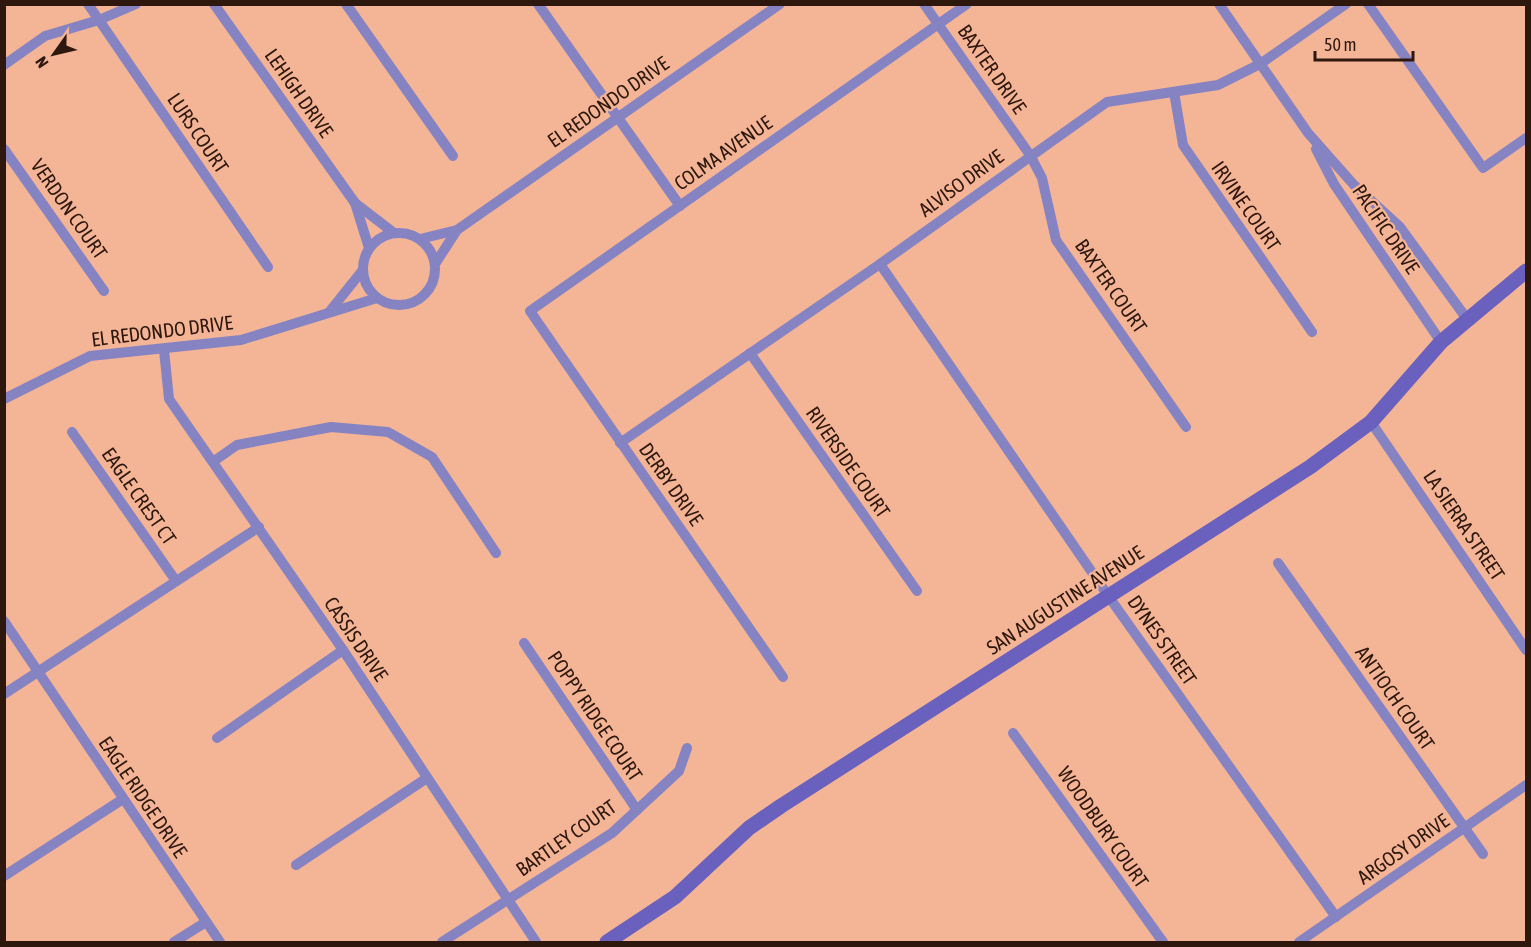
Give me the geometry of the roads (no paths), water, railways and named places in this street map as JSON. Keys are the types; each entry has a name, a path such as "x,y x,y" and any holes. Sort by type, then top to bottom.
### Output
{"street":[{"name":"LURS COURT","path":"88,4 268,267"},
{"path":"4,65 45,36 99,20 136,4"},
{"name":"LEHIGH DRIVE","path":"214,4 355,203 394,233"},
{"path":"346,4 453,156"},
{"path":"538,4 680,206"},
{"name":"EL REDONDO DRIVE","path":"420,239 457,230 780,4"},
{"name":"BAXTER DRIVE","path":"924,4 1030,155"},
{"name":"COLMA AVENUE","path":"530,311 967,4"},
{"name":"PACIFIC DRIVE","path":"1219,4 1308,133 1354,185 1400,227 1467,319"},
{"name":"ALVISO DRIVE","path":"620,443 880,264 1107,102 1218,85 1260,64 1346,4"},
{"path":"1368,4 1483,168 1527,138"},
{"name":"IRVINE COURT","path":"1174,92 1183,145 1311,332"},
{"name":"PACIFIC DRIVE","path":"1308,133 1334,184 1441,342"},
{"name":"VERDON COURT","path":"4,148 104,291"},
{"name":"BAXTER COURT","path":"1030,155 1042,178 1056,240 1186,427"},
{"name":"LEHIGH DRIVE","path":"355,203 369,248"},
{"name":"EL REDONDO DRIVE","path":"435,264 457,230"},
{"path":"394,233 412,235 420,239 433,255 435,264 430,288 412,303 388,304 377,298 364,281 362,271 369,248 384,235 394,233"},
{"name":"DYNES STREET","path":"880,264 1109,597 1336,917"},
{"name":"EL REDONDO DRIVE","path":"330,311 362,271"},
{"name":"SAN AUGUSTINE AVENUE","path":"607,942 675,897 749,828 781,806 1310,467 1371,422 1441,342 1527,271"},
{"name":"EL REDONDO DRIVE","path":"4,399 90,356 164,350 241,340 377,298"},
{"name":"DERBY DRIVE","path":"530,311 783,677"},
{"name":"CASSIS DRIVE","path":"164,350 169,399 259,527 536,942"},
{"name":"RIVERSIDE COURT","path":"750,353 917,591"},
{"name":"LA SIERRA STREET","path":"1371,422 1527,650"},
{"path":"214,461 237,444 331,427 388,432 432,457 496,553"},
{"name":"EAGLE CREST CT","path":"72,432 176,581"},
{"path":"4,693 259,527"},
{"name":"ANTIOCH COURT","path":"1278,563 1483,854"},
{"name":"EAGLE RIDGE DRIVE","path":"4,621 220,942"},
{"name":"POPPY RIDGE COURT","path":"524,642 636,810"},
{"path":"217,738 342,650"},
{"name":"WOODBURY COURT","path":"1013,733 1163,942"},
{"name":"BARTLEY COURT","path":"442,942 612,833 678,771 687,748"},
{"path":"296,866 428,778"},
{"name":"ARGOSY DRIVE","path":"1299,942 1527,785"},
{"path":"4,876 123,799"},
{"path":"174,942 206,922"}]}
